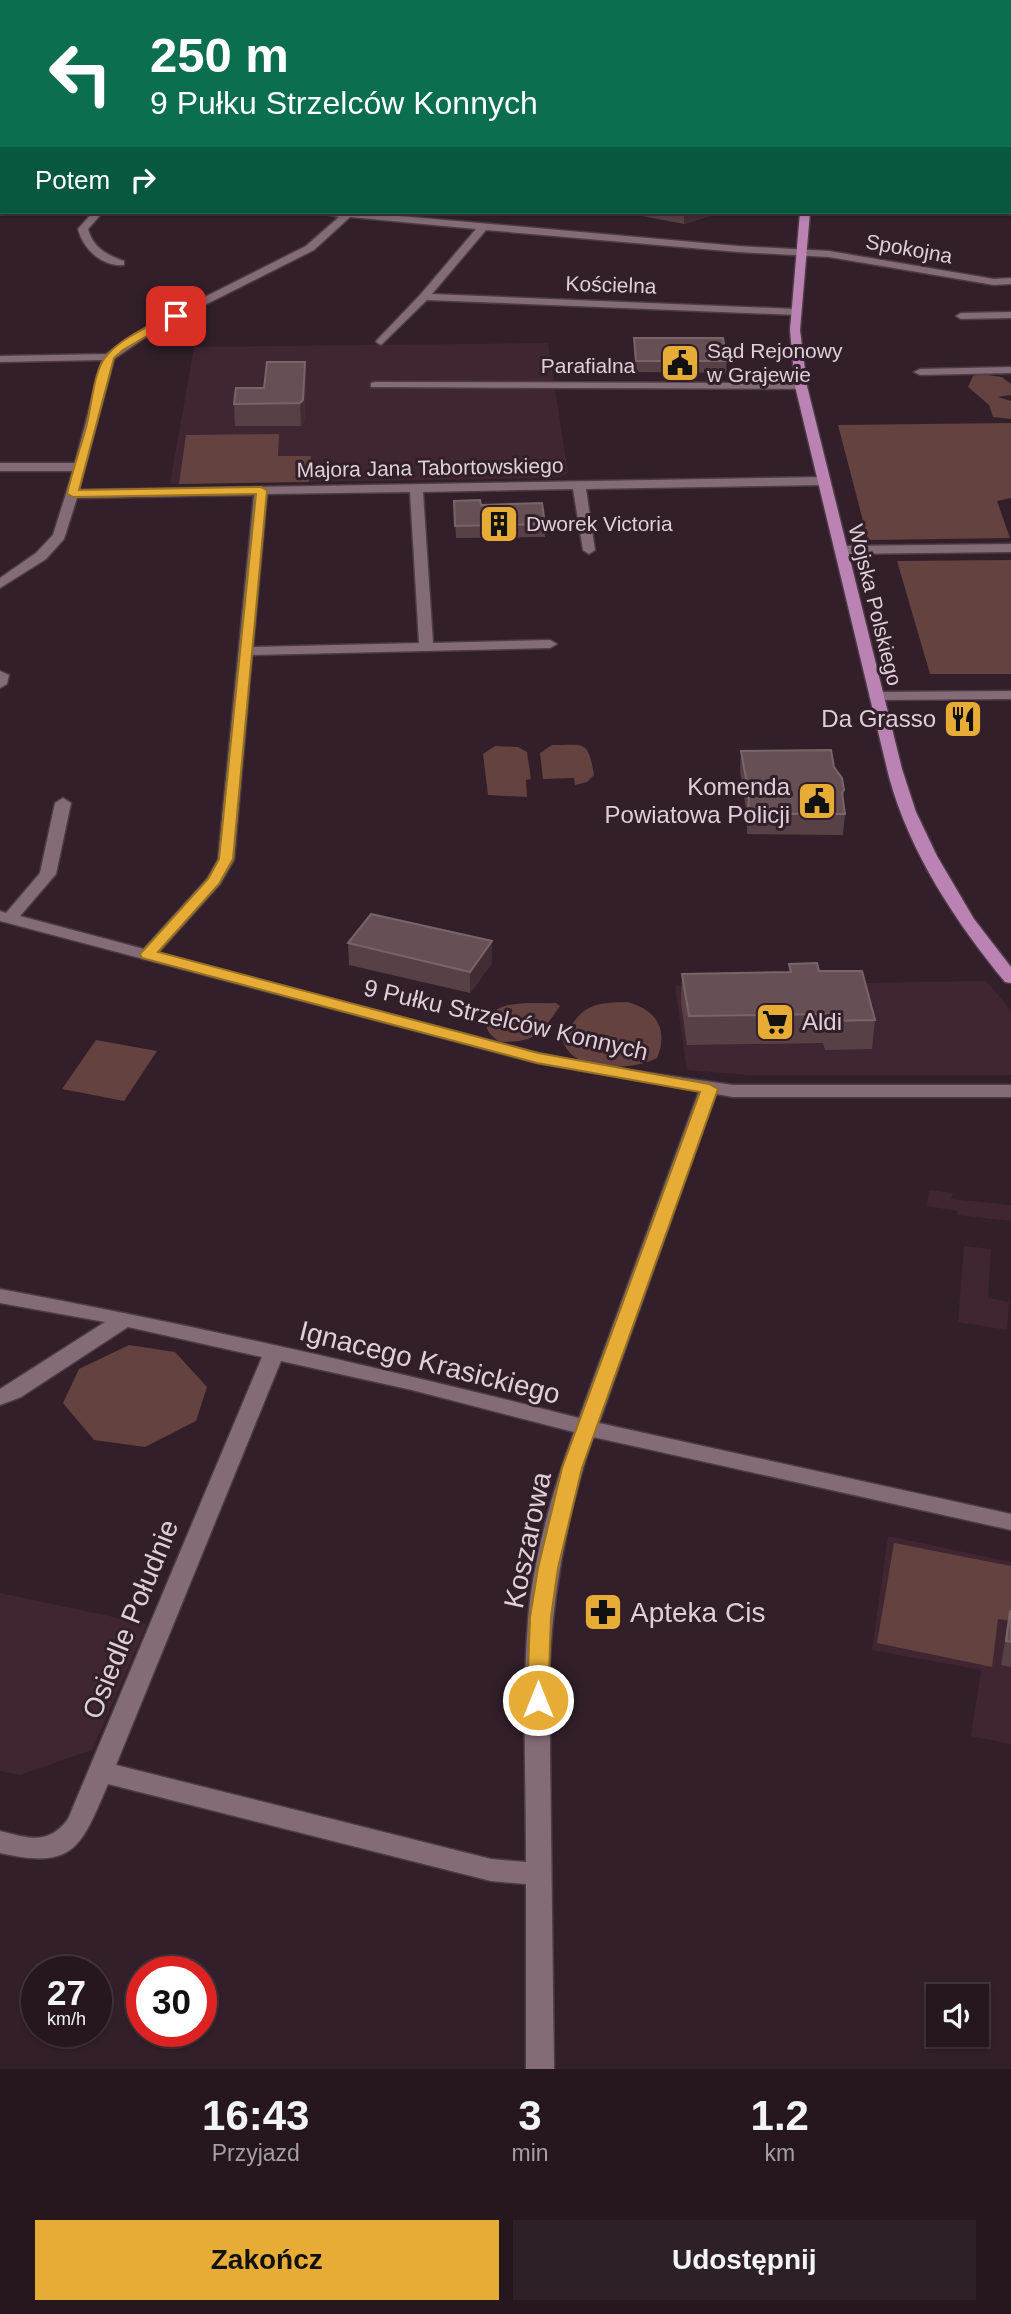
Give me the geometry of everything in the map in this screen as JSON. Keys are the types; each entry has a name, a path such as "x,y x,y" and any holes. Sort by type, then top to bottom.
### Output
{"main road":[{"name":"Wojska Polskiego","path":"805,214 796,312 801,386 891,755 911,818 962,912 1011,978"}],"street":[{"path":"96,214 83,229 85,238 95,251 120,263"},
{"path":"0,359 109,357 155,326 310,248 348,214"},
{"name":"Spokojna","path":"359,214 737,249 842,256 888,266 994,282 1011,281"},
{"path":"381,342 424,298 484,226"},
{"path":"994,282 1004,292"},
{"name":"Kościelna","path":"424,298 796,312"},
{"path":"961,316 1011,316"},
{"path":"0,584 49,549 63,527 109,357"},
{"path":"920,372 1011,370"},
{"name":"Parafialna","path":"375,385 801,386"},
{"path":"0,467 78,467"},
{"name":"Majora Jana Tabortowskiego","path":"73,494 824,481"},
{"name":"Majora Jana Tabortowskiego","path":"579,485 589,550"},
{"path":"416,487 426,648"},
{"path":"148,954 214,881 226,859 261,490"},
{"path":"841,550 1011,548"},
{"path":"247,652 550,644"},
{"path":"876,696 1011,695"},
{"path":"5,917 48,874 62,803"},
{"name":"9 Pułku Strzelców Konnych","path":"5,917 537,1058 709,1089 760,1092 1011,1091"},
{"name":"Koszarowa","path":"540,2069 537,1672 540,1617 559,1517 572,1468 709,1089"},
{"name":"Ignacego Krasickiego","path":"0,1296 125,1320 412,1383 586,1429 1011,1522"},
{"path":"0,1397 14,1392 125,1320"},
{"name":"Osiedle Południe","path":"0,1843 42,1851 55,1850 72,1834 102,1772 274,1353"},
{"path":"102,1772 491,1870 538,1874"}],"shaded area":[{"path":"548,343 568,473 558,478 170,484 194,347"},
{"path":"980,374 1002,377 1011,384 1011,395 998,397 1011,401 1011,419 993,417 989,405 968,387 973,376"},
{"path":"1011,423 1011,498 997,501 1010,538 868,540 838,425"},
{"path":"279,434 278,456 311,456 309,482 179,484 186,435"},
{"path":"1011,560 1011,674 930,674 897,561"},
{"path":"552,745 583,746 590,755 594,775 587,782 575,785 574,778 543,779 540,753"},
{"path":"495,746 518,747 527,752 531,779 526,780 527,797 488,795 483,754"},
{"path":"986,981 1011,1010 1011,1075 748,1075 687,1070 675,986"},
{"path":"627,1002 646,1010 657,1022 661,1038 657,1058 632,1065 603,1066 589,1064 567,1050 562,1038 588,1008"},
{"path":"556,1003 560,1006 547,1024 530,1038 500,1042 487,1030 488,1020 500,1008 518,1004"},
{"path":"96,1040 157,1051 124,1101 62,1089"},
{"path":"929,1190 953,1193 951,1199 1011,1205 1011,1221 957,1215 957,1211 927,1206"},
{"path":"964,1246 991,1249 988,1298 1009,1302 1007,1330 958,1322"},
{"path":"129,1345 175,1352 207,1387 196,1421 145,1447 94,1440 63,1403 79,1369"},
{"path":"888,1536 1011,1562 1011,1744 971,1736 981,1670 872,1650"},
{"path":"894,1543 1011,1566 1011,1621 998,1619 992,1667 877,1643"},
{"path":"0,1593 147,1624 92,1750 20,1775 0,1771"}],"building":[{"path":"634,338 723,338 727,361 636,361"},
{"path":"267,362 305,362 303,400 300,403 234,404 236,388 264,388"},
{"path":"480,500 481,505 542,503 545,524 455,526 454,501"},
{"path":"831,750 834,767 842,778 845,814 748,814 749,795 741,751"},
{"path":"371,914 492,941 470,972 348,943"},
{"path":"817,963 819,971 862,971 875,1020 828,1021 826,1014 689,1016 682,974 791,972 789,964"},
{"path":"1011,1611 1011,1642 1006,1641"}],"place":[{"name":"Sąd Rejonowy w Grajewie","path":"680,363"},
{"name":"Dworek Victoria","path":"499,524"},
{"name":"Da Grasso","path":"963,719"},
{"name":"Komenda Powiatowa Policji","path":"817,801"},
{"name":"Aldi","path":"775,1022"},
{"name":"Apteka Cis","path":"603,1612"}],"route":[{"path":"176,316 155,326 109,357 73,494 261,490 226,859 214,881 148,954 537,1058 709,1089 572,1468 548,1568 540,1617 538,1700"}]}
